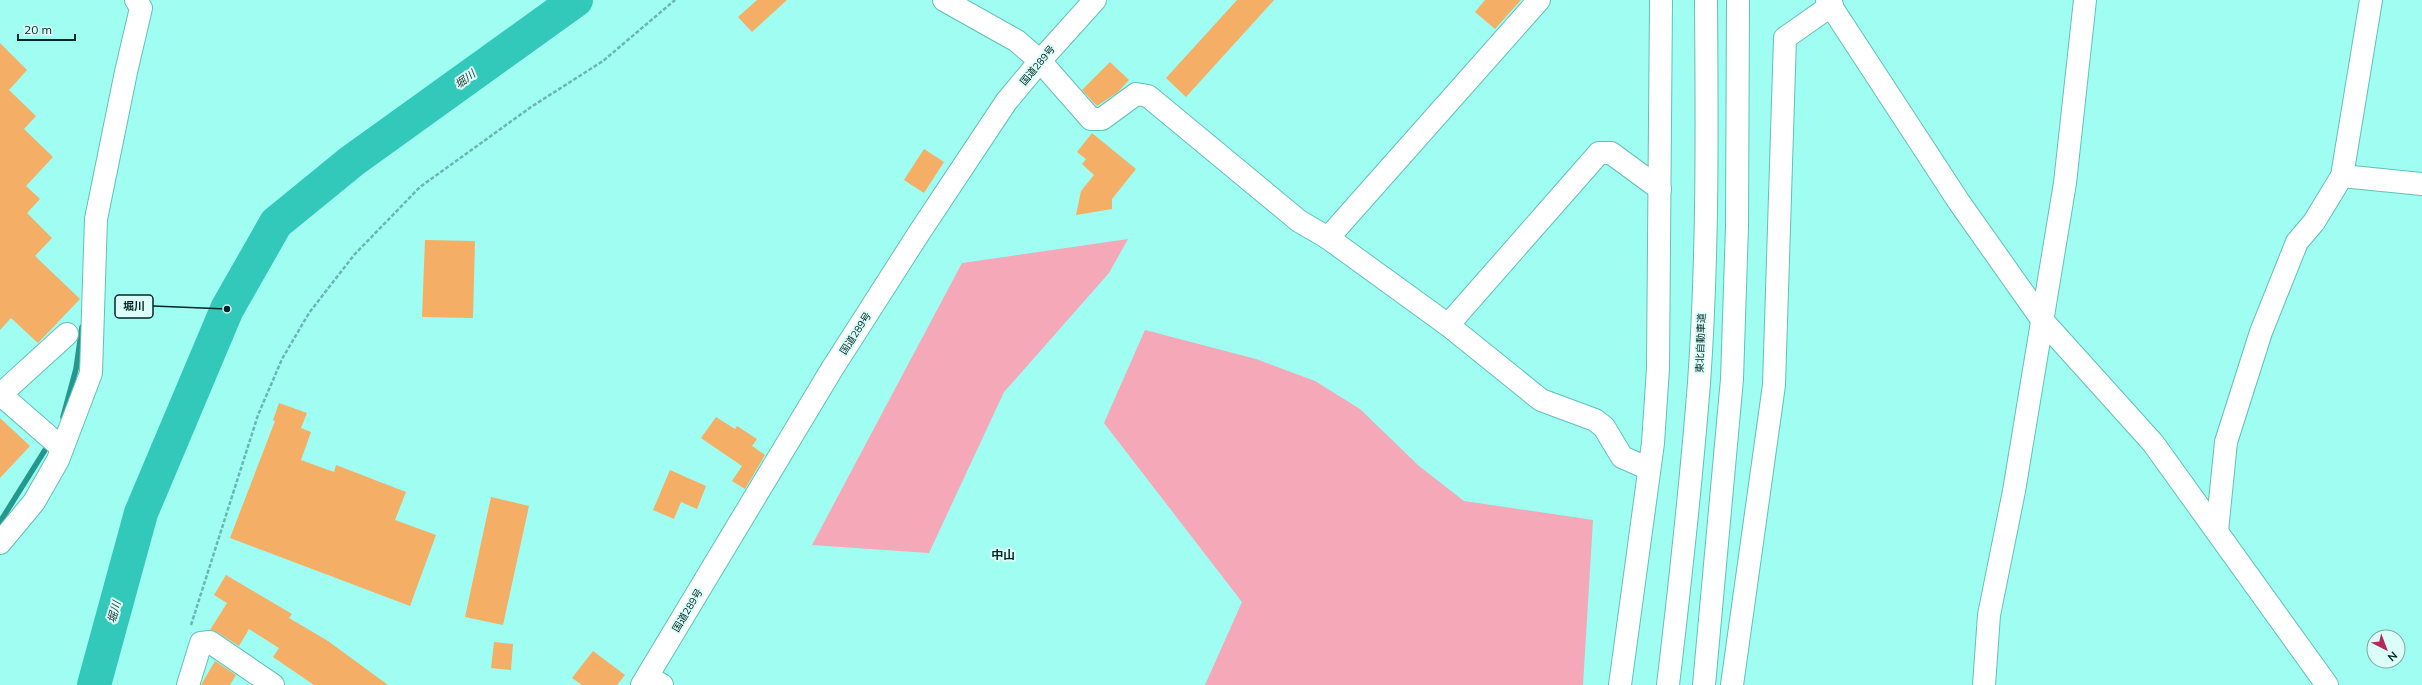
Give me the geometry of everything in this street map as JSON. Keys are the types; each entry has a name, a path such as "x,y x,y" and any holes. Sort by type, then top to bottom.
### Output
{"main road":[{"path":"0,543 34,502 62,448 91,373 96,219 116,118 141,8 136,0"},
{"path":"944,0 1017,41 1040,61 1091,119 1102,119 1136,94 1148,96 1299,221 1328,238 1448,325 1541,400 1595,420 1604,427 1622,457 1649,469"},
{"name":"国道289号","path":"650,682 832,368 1002,109 1040,61 1095,0"},
{"path":"1328,238 1539,0"},
{"path":"1620,685 1649,469 1654,443 1658,368 1661,0"},
{"name":"東北自動車道","path":"1668,685 1685,548 1699,381 1705,177 1706,0"},
{"path":"1704,685 1732,379 1737,226 1738,0"},
{"path":"1984,685 1989,615 2014,491 2044,321 2065,183 2086,0"},
{"path":"2217,531 2226,442 2261,332 2297,242 2314,222 2342,176 2371,0"},
{"path":"1732,685 1774,385 1785,38 1829,3 1959,202 2044,321 2153,443 2327,685"},
{"path":"1448,325 1599,153 1611,152 1660,189"},
{"path":"2342,176 2422,184"},
{"path":"62,448 0,394 67,334"},
{"path":"188,685 201,643 210,642 273,685"}],"path":[{"path":"188,633 258,415 282,359 309,313 354,255 420,188 531,107 603,61 675,0"}],"shaded area":[{"path":"1128,239 1109,273 1004,392 929,553 812,545 962,263"},
{"path":"1145,330 1256,359 1315,381 1360,409 1419,466 1464,501 1593,520 1583,685 1205,685 1242,602 1104,423"}],"building":[{"path":"757,0 787,0 752,32 738,17"},
{"path":"1237,0 1274,0 1186,97 1166,78"},
{"path":"1485,0 1521,0 1495,29 1475,12"},
{"path":"0,43 27,70 9,90 36,116 24,129 53,157 26,186 40,199 27,213 52,238 35,256 80,299 38,343 11,318 0,330"},
{"path":"1110,62 1129,80 1118,92 1097,106 1082,90"},
{"path":"1092,133 1136,169 1112,199 1112,209 1076,215 1081,191 1094,175 1082,164 1086,159 1077,152"},
{"path":"924,149 944,162 924,193 904,180"},
{"path":"425,240 475,241 473,318 422,317"},
{"path":"279,403 307,413 301,428 311,432 301,460 334,472 336,465 406,492 395,520 436,535 410,606 230,538 275,421 273,420"},
{"path":"716,417 735,429 737,426 757,439 752,446 765,455 745,489 732,481 742,466 701,438"},
{"path":"0,418 30,446 0,478"},
{"path":"670,470 706,486 697,509 681,502 674,519 653,510"},
{"path":"491,497 529,506 503,625 465,617"},
{"path":"226,575 292,614 289,618 328,641 388,685 314,685 273,657 279,648 249,629 239,646 217,632 210,630 227,603 214,595"},
{"path":"494,642 513,644 511,670 491,668"},
{"path":"593,651 625,675 617,685 582,685 572,678"},
{"path":"215,661 236,675 230,685 201,685"}],"waterway":[{"name":"堀川","path":"94,685 141,513 227,309 276,223 352,161 576,0"},
{"path":"63,417 76,369 82,327"},
{"path":"0,522 45,450"}],"place":[{"name":"堀川","path":"227,309"}],"district":[{"name":"中山","path":"1003,555"}]}
